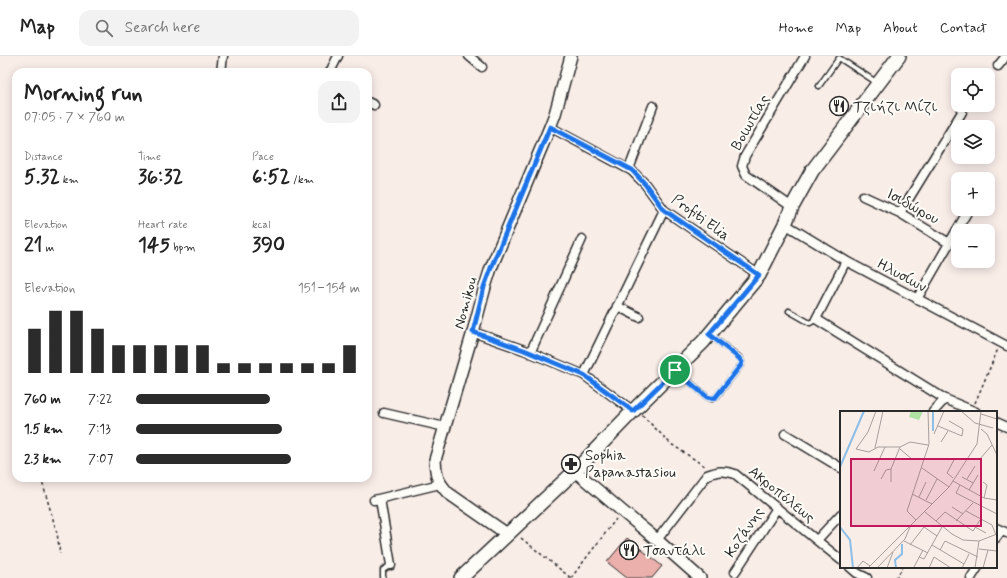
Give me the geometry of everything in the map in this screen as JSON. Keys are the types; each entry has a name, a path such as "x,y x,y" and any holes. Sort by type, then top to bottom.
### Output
{"main road":[{"path":"461,578 575,471 703,342 759,275 792,207 812,171 899,56"}],"street":[{"path":"222,68 223,56"},
{"path":"332,68 338,56"},
{"path":"469,56 482,67"},
{"name":"Nomikou","path":"440,484 436,472 435,460 473,332 484,287 555,114 571,56"},
{"name":"Βοιωτίας","path":"792,207 746,175 742,166 745,156 805,56"},
{"path":"998,66 1004,56"},
{"path":"629,169 653,106"},
{"path":"900,213 962,112"},
{"name":"Profiti Elia","path":"550,127 632,170 645,184 664,210 759,275"},
{"name":"Ισιδώρου","path":"863,196 900,213 949,242"},
{"path":"584,375 664,210"},
{"path":"917,299 965,216"},
{"name":"Ηλυσίων","path":"785,224 846,261 1004,345"},
{"path":"530,353 582,239"},
{"path":"846,261 816,319 945,398 974,411"},
{"path":"617,306 639,317"},
{"path":"473,332 584,375 634,410"},
{"path":"934,411 945,398"},
{"path":"384,413 445,427"},
{"path":"997,422 1007,427"},
{"path":"785,434 840,467"},
{"path":"575,471 700,578"},
{"path":"657,540 707,475 716,471"},
{"name":"Ακροπόλεως","path":"716,471 726,471 735,474 840,559"},
{"path":"391,565 377,499 440,484 448,493 509,532"},
{"name":"Κοζάνης","path":"735,572 777,508"},
{"path":"817,540 840,515"},
{"path":"851,568 864,577"},
{"path":"971,578 977,568"}],"lane":[{"path":"819,86 839,58 878,84"},
{"path":"789,311 810,323 816,319"},
{"path":"675,370 707,397 712,398 717,396 742,362 709,334"},
{"path":"383,578 383,570 391,565"}],"path":[{"path":"974,411 1004,345"},
{"path":"634,410 671,444 702,465 716,471"},
{"path":"42,482 57,533 60,554"},
{"path":"509,532 571,578 622,511"},
{"path":"896,578 902,568"}],"building":[{"name":"Τσαντάλι","path":"627,538 662,566 652,578 627,578 607,562"}],"place":[{"name":"Τζιήζι Μίζι","path":"839,106"},
{"name":"Sophia Papanastasiou","path":"571,464"},
{"name":"Τσαντάλι","path":"629,550"}],"route":[{"path":"550,127 632,170 645,184 664,210 759,275 709,334 742,362 717,396 715,398 707,397 675,370 633,411 584,375 524,350 473,332 484,287 491,268 550,127"}]}
